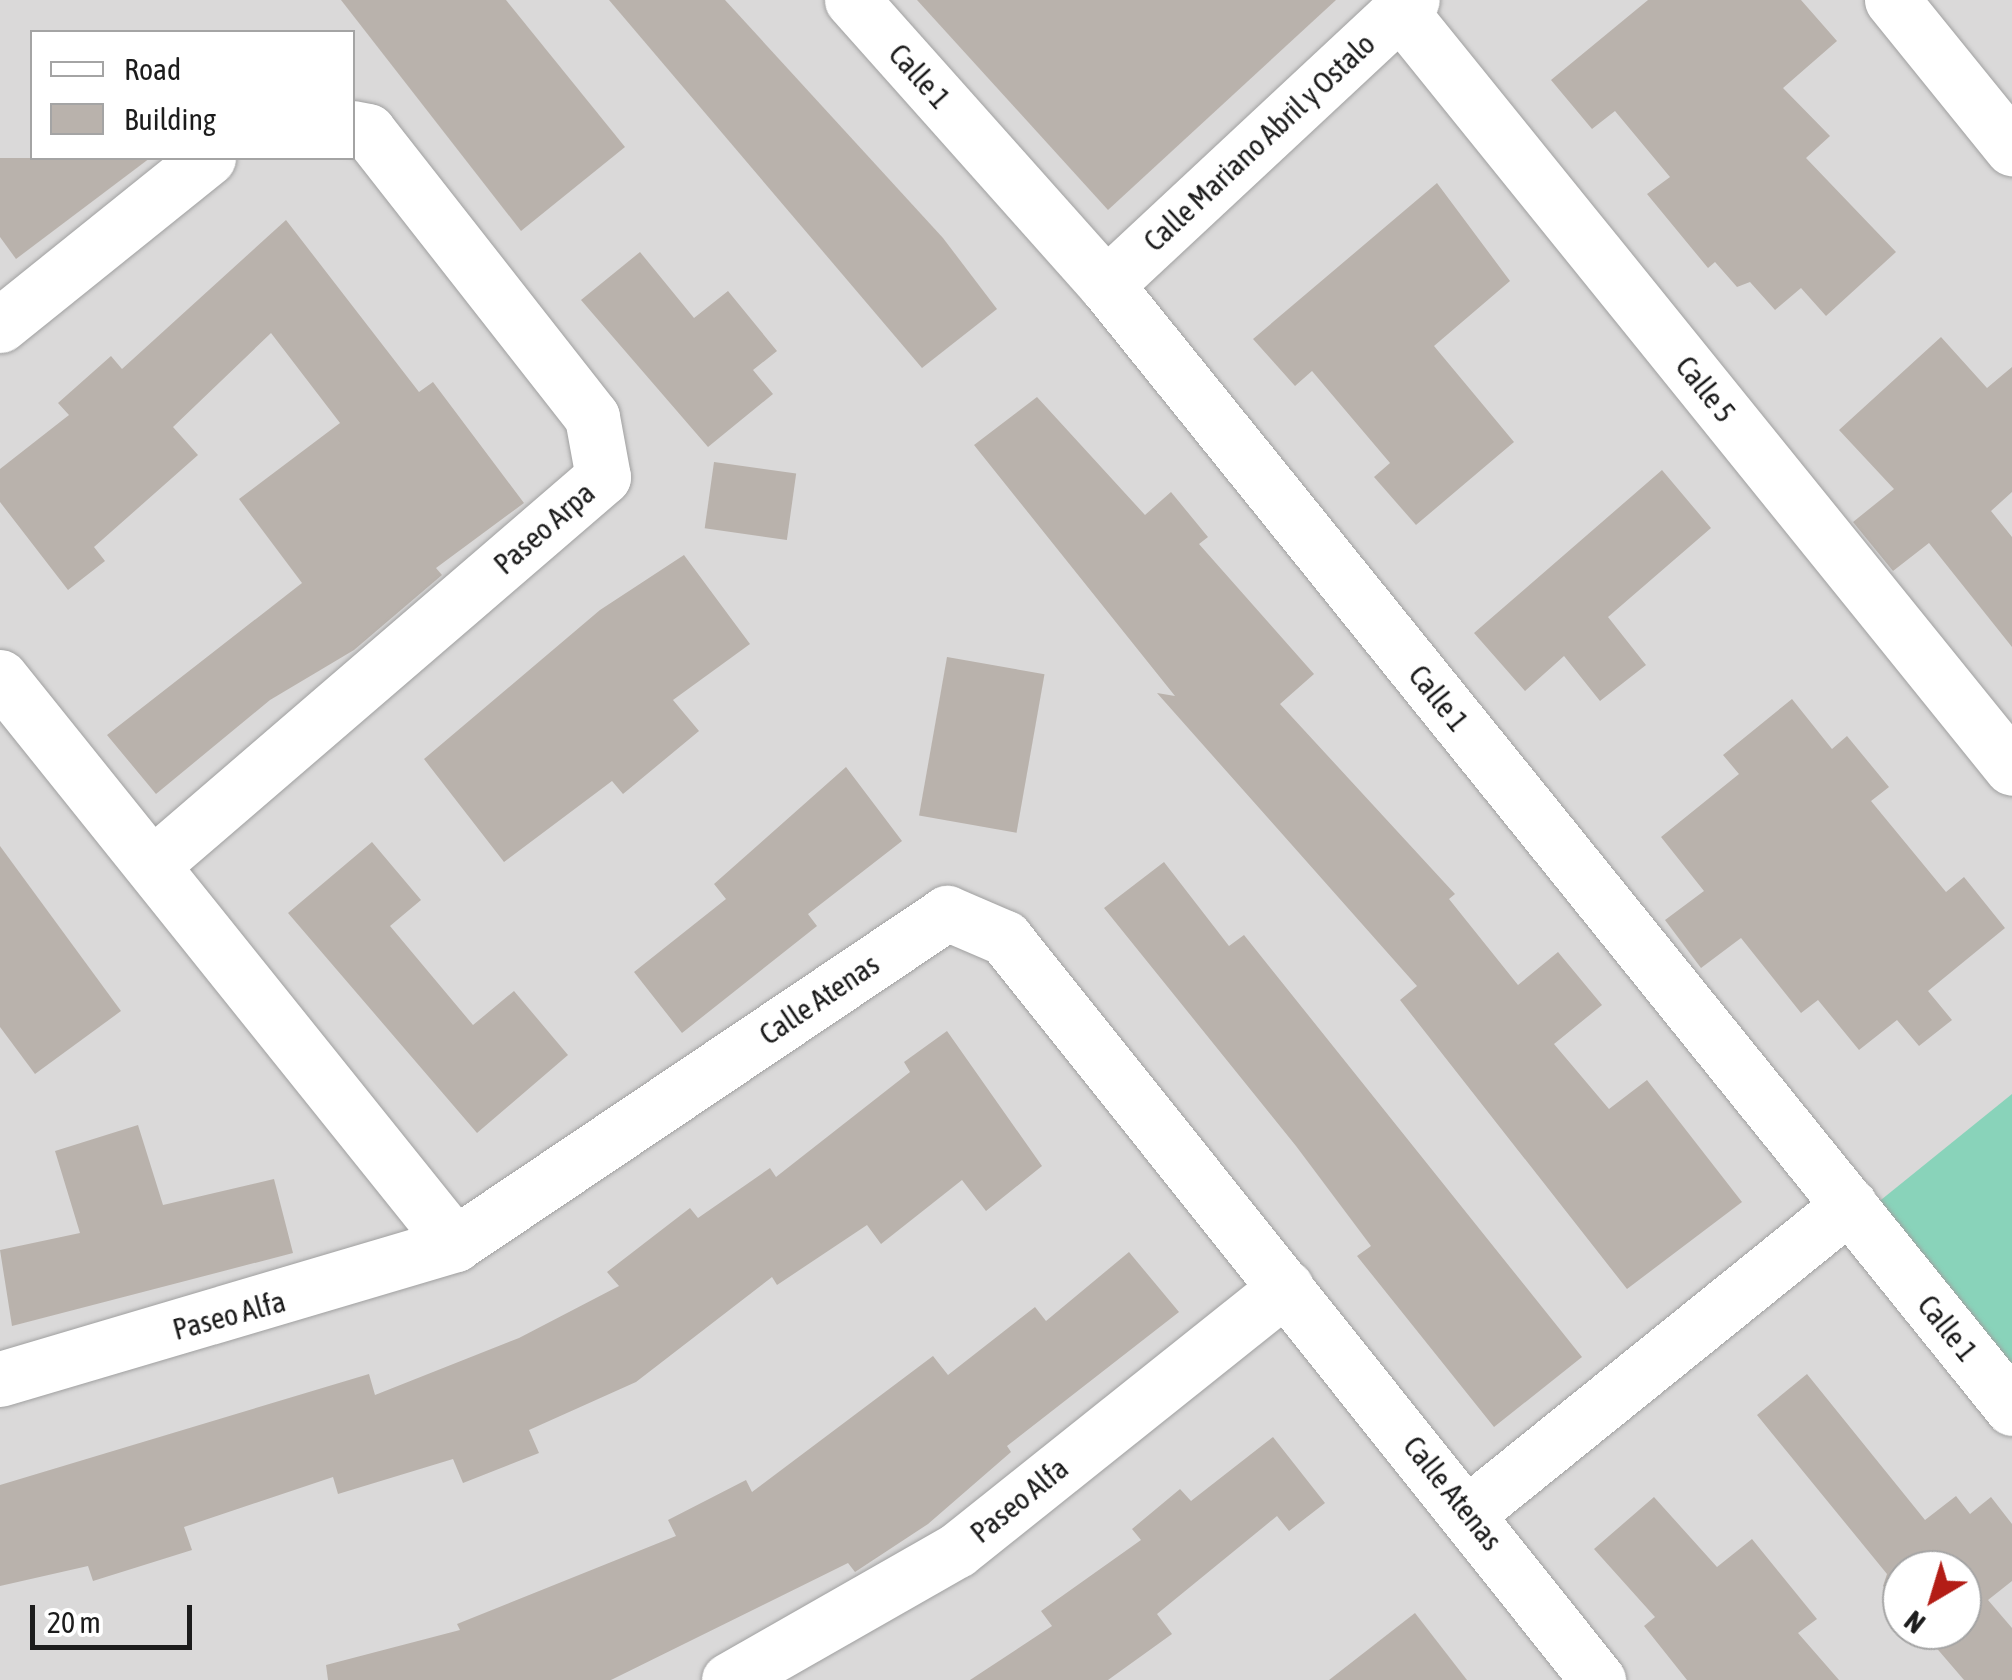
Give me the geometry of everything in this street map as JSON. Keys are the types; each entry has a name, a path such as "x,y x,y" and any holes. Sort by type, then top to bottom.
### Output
{"street":[{"name":"Calle 1","path":"852,0 1106,285 2012,1408"},
{"path":"1892,0 2012,148"},
{"name":"Calle Mariano Abril y Ostalo","path":"1106,285 1406,6"},
{"name":"Calle 5","path":"1406,6 2012,768"},
{"name":"Paseo Arpa","path":"152,865 603,477 592,417 368,131 355,129"},
{"path":"0,325 206,160"},
{"path":"0,676 455,1244"},
{"name":"Calle Atenas","path":"455,1244 947,913 1005,938 1469,1512 1598,1680"},
{"path":"1469,1512 1849,1204"},
{"name":"Paseo Alfa","path":"0,1378 455,1244"},
{"name":"Paseo Alfa","path":"730,1680 958,1550 1286,1287"}],"shaded area":[{"path":"0,0 2012,0 2012,1680 0,1680"}],"green space":[{"path":"2012,1094 2012,1382 1871,1208"}],"building":[{"path":"341,0 506,0 625,147 521,231"},
{"path":"609,0 725,0 943,238 997,309 922,368"},
{"path":"917,0 1336,0 1108,210"},
{"path":"1648,0 1801,0 1837,41 1783,88 1830,136 1806,158 1896,252 1826,316 1801,288 1775,310 1750,282 1737,287 1715,262 1708,268 1647,194 1670,177 1615,111 1592,129 1551,80"},
{"path":"0,158 147,160 16,259 0,237"},
{"path":"1437,183 1510,281 1434,346 1514,442 1416,525 1374,477 1390,463 1312,371 1295,386 1253,339"},
{"path":"286,220 419,392 433,382 524,503 436,568 442,575 354,650 270,700 156,794 107,735 302,583 239,499 340,423 271,333 173,427 198,455 94,547 105,561 68,590 0,502 0,469 69,415 58,403 111,356 122,369"},
{"path":"640,252 694,318 728,291 777,351 753,370 773,394 708,447 581,300"},
{"path":"1941,337 1987,388 2012,367 2012,492 1991,511 2012,537 2012,647 1929,543 1893,571 1853,522 1894,489 1839,430"},
{"path":"1037,397 1145,515 1171,492 1208,537 1199,544 1314,674 1280,704 1455,894 1449,899 1518,985 1558,952 1602,1005 1554,1044 1609,1109 1647,1080 1742,1202 1627,1289 1400,1000 1417,986 1157,693 1175,696 974,445"},
{"path":"714,462 796,474 787,540 705,528"},
{"path":"1662,470 1711,528 1608,617 1646,665 1600,701 1564,656 1525,691 1474,633"},
{"path":"684,555 750,644 673,700 699,731 623,794 612,781 504,862 424,759 600,610"},
{"path":"947,657 1044,674 1017,833 919,816"},
{"path":"1792,699 1832,749 1847,736 1889,787 1871,801 1946,892 1964,877 2005,928 1928,991 1952,1020 1919,1046 1897,1020 1859,1050 1818,1000 1801,1013 1741,938 1701,968 1665,920 1704,891 1661,837 1739,774 1723,755"},
{"path":"846,767 902,841 808,914 817,926 682,1033 634,972 726,899 714,884"},
{"path":"372,842 421,900 390,926 473,1025 514,991 568,1055 477,1133 288,913"},
{"path":"0,846 121,1011 35,1074 0,1027"},
{"path":"1164,862 1229,946 1244,935 1582,1357 1494,1427 1357,1256 1371,1246 1296,1146 1104,908"},
{"path":"947,1031 1042,1166 986,1211 962,1180 881,1244 867,1225 777,1285 772,1277 636,1382 529,1430 539,1453 463,1483 453,1459 338,1494 333,1477 184,1527 192,1550 93,1581 88,1566 0,1586 0,1485 369,1374 375,1395 519,1338 619,1286 607,1272 690,1208 698,1218 770,1168 776,1177 910,1072 904,1062"},
{"path":"138,1125 163,1205 274,1179 293,1253 12,1326 0,1250 80,1233 55,1151"},
{"path":"1129,1252 1179,1312 1007,1446 1011,1452 928,1524 855,1572 848,1563 611,1680 328,1680 326,1665 460,1630 457,1624 676,1536 668,1520 746,1480 752,1492 933,1356 948,1375 1035,1307 1046,1321"},
{"path":"1807,1374 1925,1520 1956,1496 1970,1514 1991,1497 2012,1524 2012,1581 1988,1600 2012,1628 2012,1680 1964,1680 1938,1650 1982,1650 1982,1550 1882,1550 1882,1568 1757,1415"},
{"path":"1273,1437 1325,1503 1289,1531 1277,1516 1157,1614 1172,1634 1108,1680 970,1680 1052,1626 1041,1611 1141,1540 1132,1529 1180,1489 1191,1501"},
{"path":"1654,1497 1717,1567 1752,1539 1817,1619 1798,1633 1839,1680 1687,1680 1644,1626 1655,1617 1594,1549"},
{"path":"1415,1613 1467,1680 1329,1680"}]}
